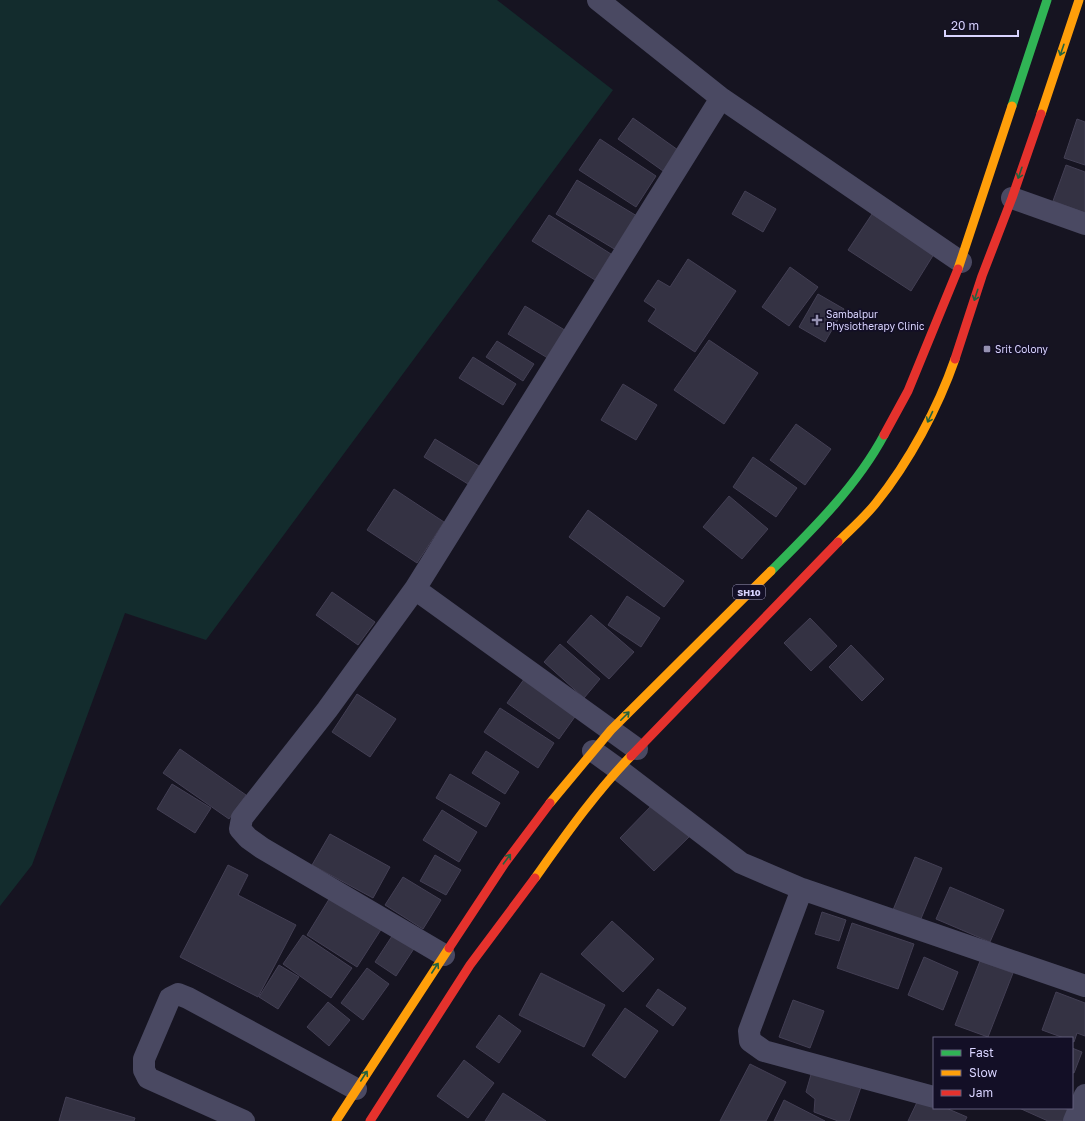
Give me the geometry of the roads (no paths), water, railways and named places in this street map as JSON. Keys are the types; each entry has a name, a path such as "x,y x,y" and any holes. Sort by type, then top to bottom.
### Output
{"main road":[{"name":"SH10","path":"336,1121 504,863 558,792 611,730 798,544 847,490 880,443 908,391 961,262 1048,0"},
{"name":"SH10","path":"370,1121 470,965 590,803 618,769 637,749 866,514 904,464 926,426 949,376 982,276 1012,198 1079,0"}],"street":[{"path":"598,0 721,98 961,262"},
{"path":"444,954 262,848 240,830 242,818 327,710 415,589 721,98"},
{"path":"1012,198 1085,224"},
{"path":"415,589 637,749"},
{"path":"593,751 741,863 802,889 1085,986"},
{"path":"802,889 749,1031 750,1041 764,1052 933,1097"},
{"path":"244,1121 148,1078 144,1070 144,1059 170,998 178,994 188,998 356,1089"},
{"path":"1074,1121 1085,1095"}],"place":[{"name":"Sambalpur Physiotherapy Clinic","path":"817,320"},
{"name":"Srit Colony","path":"987,349"}]}
